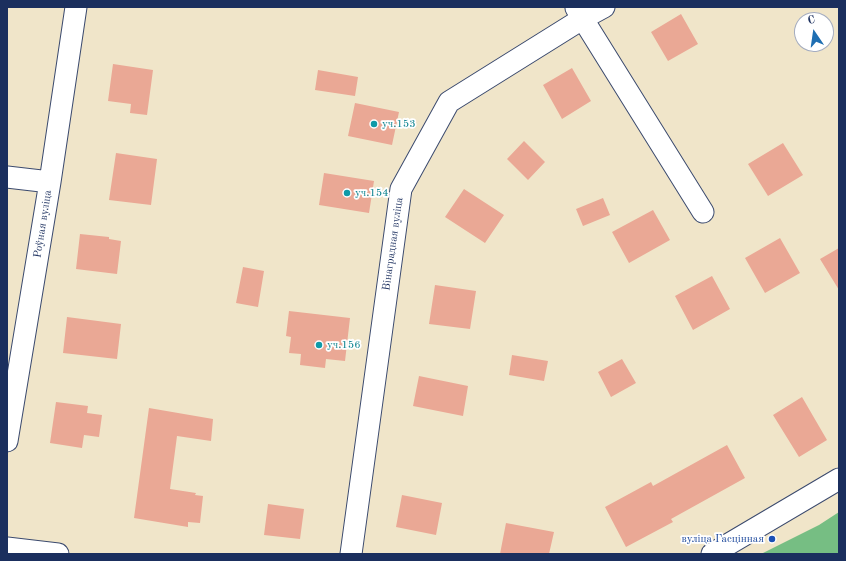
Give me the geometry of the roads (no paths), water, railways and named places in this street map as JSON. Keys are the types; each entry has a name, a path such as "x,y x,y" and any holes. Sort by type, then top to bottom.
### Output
{"street":[{"name":"Роўная вуліца","path":"7,441 50,182 76,7"},
{"name":"Вінаградная вуліца","path":"351,554 401,188 449,102 579,13 604,7"},
{"path":"579,13 703,212"},
{"path":"7,177 50,182"},
{"path":"712,554 839,479"},
{"path":"7,548 58,554"}],"place":[{"name":"уч.153","path":"374,124"},
{"name":"уч.154","path":"347,193"},
{"name":"уч.156","path":"319,345"},
{"name":"вуліца Гасцінная","path":"772,539"}]}
